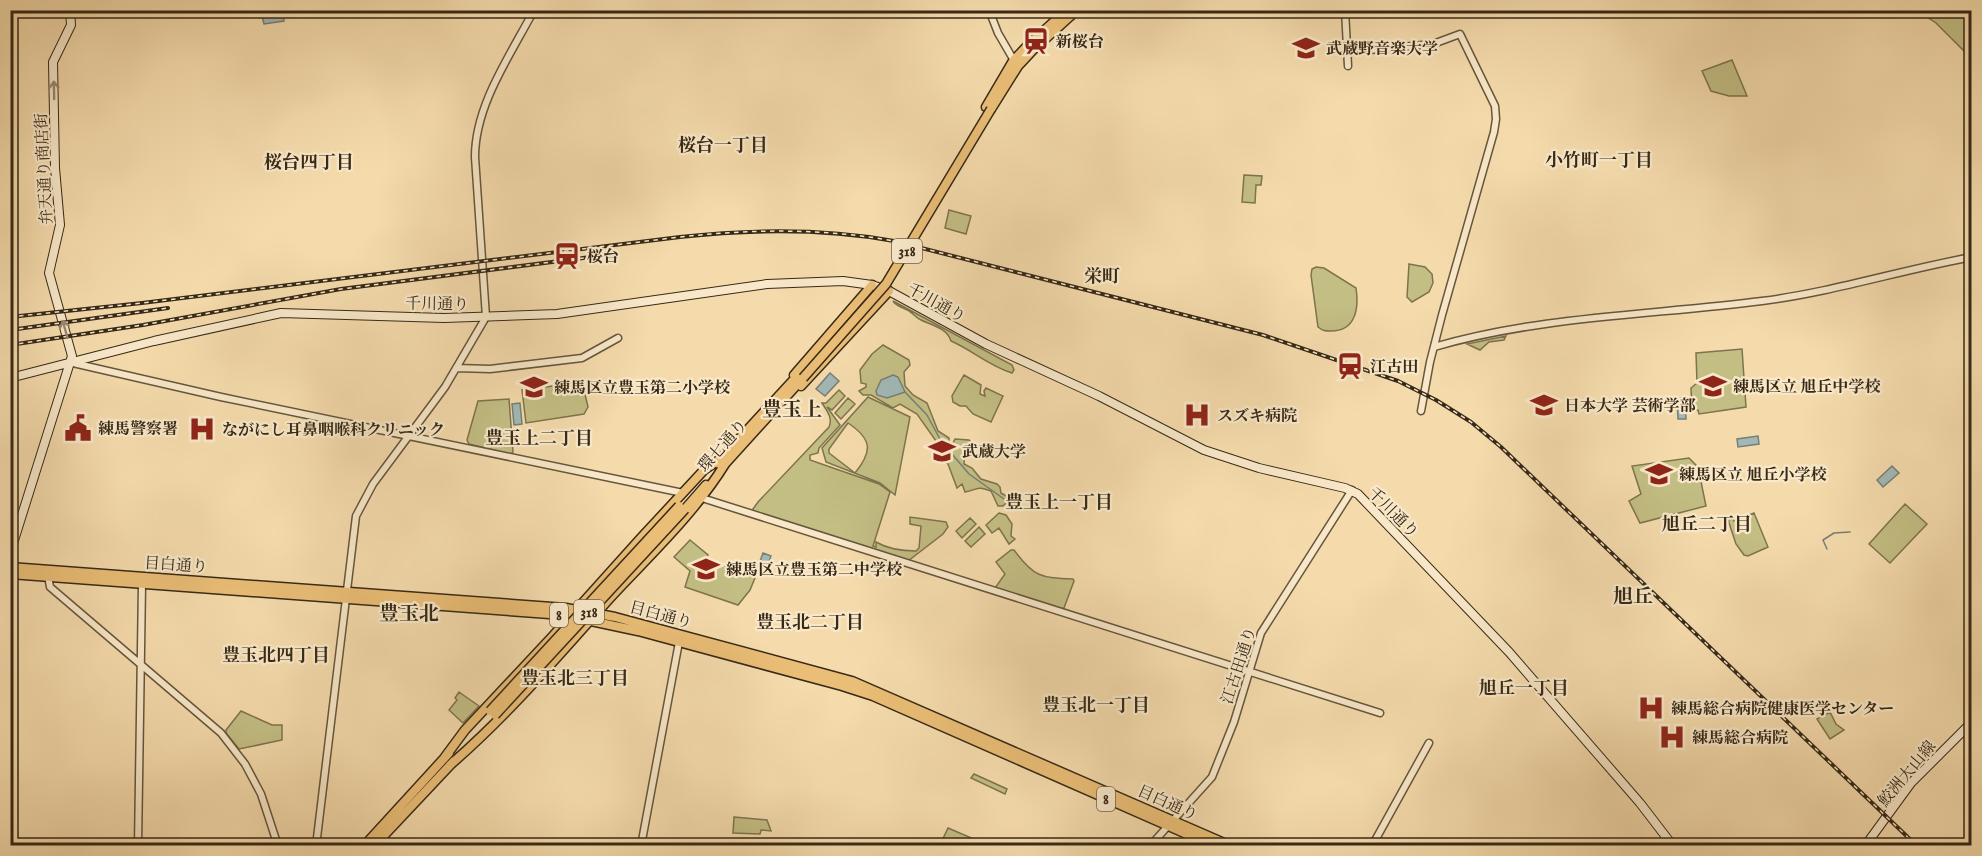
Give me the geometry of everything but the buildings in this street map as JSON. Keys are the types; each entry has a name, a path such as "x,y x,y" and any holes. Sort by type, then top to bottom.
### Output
{"main road":[{"name":"弁天通り商店街","path":"70,10 70,25 53,62 55,168 60,225 49,273 72,356 71,362"},
{"name":"環七通り","path":"374,846 448,761 876,296 894,272 988,108 1029,44 1067,10"},
{"name":"環七通り","path":"1016,64 1077,10"},
{"name":"千川通り","path":"10,378 188,333 281,313 428,318 577,313 692,294 786,282 843,280 872,285 1204,450 1259,468 1352,490 1400,536 1509,652 1640,803 1673,846"},
{"path":"775,404 815,348 872,285"},
{"path":"775,404 805,384 888,291"},
{"path":"10,553 71,362"},
{"path":"448,761 465,730 704,470 723,461"},
{"path":"448,761 481,738 595,616 702,498 723,461"},
{"name":"目白通り","path":"10,567 545,614 619,618 852,681 1171,823 1214,846"},
{"name":"目白通り","path":"10,574 142,584 578,609 680,642 873,696 1171,823 1231,846"},
{"path":"597,587 612,597"},
{"path":"612,597 612,608 619,618"},
{"path":"545,614 552,620 552,637"},
{"name":"鮫洲大山線","path":"1865,846 1911,783 1971,722"},
{"name":"環七通り","path":"364,846 448,761"}],"street":[{"path":"316,846 356,516 374,484 456,368 486,317 475,157 476,131 483,110 534,10"},
{"path":"990,10 998,33 1016,64"},
{"path":"1346,10 1348,66"},
{"path":"1348,52 1433,44 1460,34 1495,106 1494,132 1434,347 1421,411"},
{"path":"1434,347 1466,338 1562,322 1799,295 1971,257"},
{"path":"456,368 489,369 582,358 618,338"},
{"path":"71,362 221,397 683,493"},
{"name":"江古田通り","path":"1150,846 1216,770 1258,641 1266,624 1352,490"},
{"path":"702,498 1380,713"},
{"path":"48,576 50,588 217,728 245,764 261,795 278,846"},
{"path":"138,846 142,584"},
{"path":"641,846 680,642"},
{"path":"1372,846 1429,743"}],"shaded area":[{"path":"1918,11 1971,11 1971,58 1936,23"},
{"path":"1732,60 1747,96 1729,96 1711,91 1702,71"},
{"path":"1244,175 1262,176 1261,185 1256,185 1255,203 1242,202"},
{"path":"949,210 971,216 966,234 945,228"},
{"path":"1409,264 1425,267 1432,274 1433,283 1429,292 1412,302 1407,297"},
{"path":"1324,268 1356,288 1356,310 1351,323 1346,327 1326,331 1318,327 1311,275 1312,269"},
{"path":"893,301 1012,365 1014,370 1012,373 1004,370 951,341 942,330 919,319"},
{"path":"1506,336 1504,340 1489,342 1480,350 1467,344"},
{"path":"883,345 909,360 910,365 904,372 905,386 913,395 927,403 938,431 949,438 949,445 952,445 955,439 969,440 973,445 965,448 964,464 972,468 981,479 1000,487 1001,493 1008,497 1008,501 1003,506 998,506 991,491 986,489 979,488 965,492 962,484 957,488 948,464 941,458 944,455 941,448 917,414 900,404 893,408 859,391 866,387 866,384 861,383 860,370 872,354"},
{"path":"1742,349 1746,407 1699,414 1698,410 1692,411 1691,388 1697,383 1696,353"},
{"path":"964,375 981,385 980,394 985,396 986,388 1003,396 991,422 973,414 966,406 953,402 952,396"},
{"path":"576,383 584,390 588,407 584,414 526,423 522,390"},
{"path":"839,390 845,396 832,410 827,407 840,425 819,448 818,453 810,455 810,460 879,484 890,492 873,546 876,547 876,542 895,549 916,551 919,548 921,526 910,524 910,517 946,522 948,527 943,534 908,561 754,513 753,509 758,502 829,427 830,418 822,403 826,403"},
{"path":"868,397 910,417 895,495 880,483 826,462 822,448","holes":["848,423 866,440 867,452 855,473 829,453 829,449"]},
{"path":"848,398 855,404 841,419 835,413"},
{"path":"509,399 513,452 511,454 469,444 467,440 478,401"},
{"path":"1689,458 1698,467 1706,506 1640,523 1629,501 1641,494 1632,466"},
{"path":"1905,504 1927,524 1890,563 1869,544"},
{"path":"999,513 1006,515 1012,524 1011,536 1015,539 1009,544 999,528 992,533 986,525"},
{"path":"1754,513 1768,547 1748,556 1744,555 1736,544 1728,520 1733,519 1734,521"},
{"path":"970,518 976,524 962,538 956,531"},
{"path":"979,527 985,534 971,547 965,541"},
{"path":"690,540 708,555 706,558 755,578 750,590 738,605 685,587 690,571 674,557"},
{"path":"1014,550 1027,566 1039,574 1046,577 1073,579 1064,608 995,588 1005,574 996,562"},
{"path":"459,692 479,706 463,723 449,710 457,700 455,698"},
{"path":"241,711 272,725 282,725 282,740 239,749 226,730"},
{"path":"1830,712 1836,724 1844,730 1830,739 1817,719"},
{"path":"974,774 1007,789 1005,794 971,778"},
{"path":"734,817 767,820 771,831 761,830 760,834 733,833"},
{"path":"948,828 983,843 983,845 940,845"}],"water":[{"path":"283,13 284,21 264,24 262,16"},
{"path":"830,373 839,381 825,396 816,389"},
{"path":"893,375 898,377 905,392 887,398 877,395 876,391 881,380"},
{"path":"1677,398 1685,398 1686,419 1678,419"},
{"path":"520,403 522,424 514,425 512,404"},
{"path":"1758,436 1759,444 1738,447 1737,439"},
{"path":"1892,466 1899,473 1883,487 1877,480"},
{"path":"763,553 771,556 764,575 756,572"}],"waterway":[{"path":"905,392 927,415 941,441 969,474 1004,499"},
{"path":"1827,549 1823,540 1834,533 1850,532"}],"railway":[{"path":"10,317 680,237 734,232 787,231 840,234 894,241 1263,335 1398,381 1436,400 1471,422 1501,447 1917,846"},
{"path":"10,345 143,325 341,289 591,257"},
{"path":"10,330 168,308"}],"place":[{"name":"新桜台","path":"1036,41"},
{"name":"武蔵野音楽大学","path":"1306,48"},
{"name":"桜台","path":"567,256"},
{"name":"江古田","path":"1350,366"},
{"name":"練馬区立 旭丘中学校","path":"1713,386"},
{"name":"練馬区立豊玉第二小学校","path":"534,387"},
{"name":"日本大学 芸術学部","path":"1544,405"},
{"name":"スズキ病院","path":"1197,415"},
{"name":"練馬警察署","path":"78,428"},
{"name":"ながにし耳鼻咽喉科クリニック","path":"202,429"},
{"name":"武蔵大学","path":"942,451"},
{"name":"練馬区立 旭丘小学校","path":"1659,474"},
{"name":"練馬区立豊玉第二中学校","path":"706,569"},
{"name":"練馬総合病院健康医学センター","path":"1651,708"},
{"name":"練馬総合病院","path":"1672,737"}],"district":[{"name":"桜台一丁目","path":"723,145"},
{"name":"小竹町一丁目","path":"1599,160"},
{"name":"桜台四丁目","path":"309,162"},
{"name":"栄町","path":"1102,276"},
{"name":"豊玉上","path":"792,409"},
{"name":"豊玉上二丁目","path":"539,438"},
{"name":"豊玉上一丁目","path":"1059,502"},
{"name":"旭丘二丁目","path":"1707,524"},
{"name":"旭丘","path":"1633,596"},
{"name":"豊玉北","path":"409,613"},
{"name":"豊玉北二丁目","path":"810,622"},
{"name":"豊玉北四丁目","path":"276,655"},
{"name":"豊玉北三丁目","path":"575,678"},
{"name":"旭丘一丁目","path":"1524,688"},
{"name":"豊玉北一丁目","path":"1096,705"}]}
